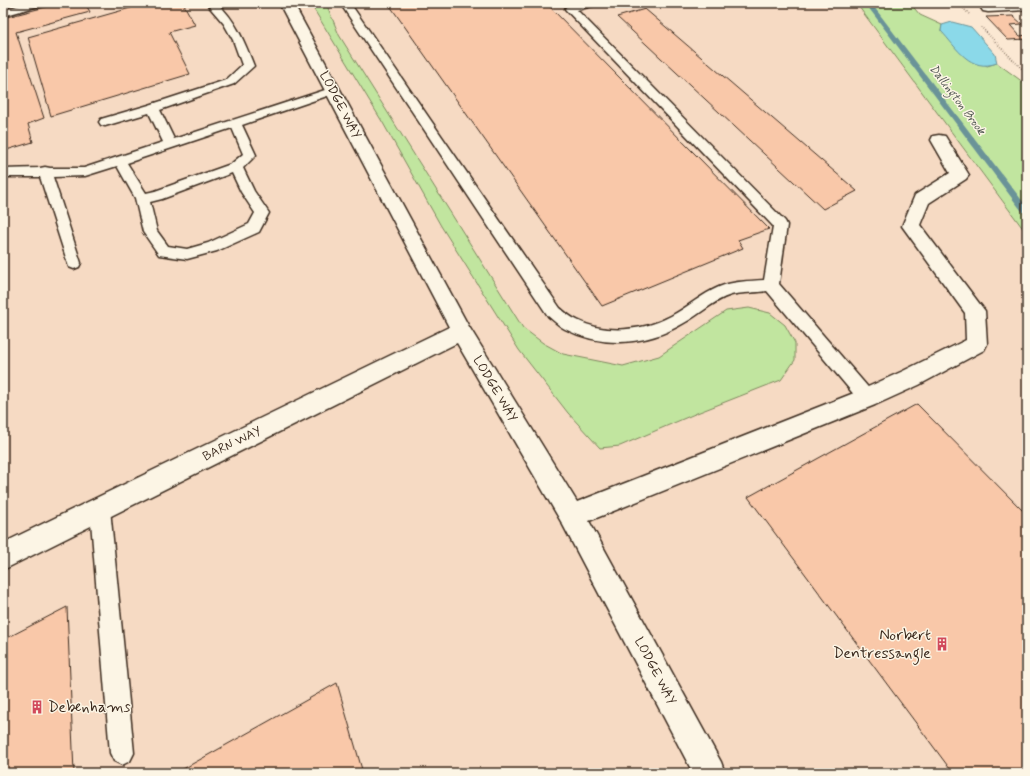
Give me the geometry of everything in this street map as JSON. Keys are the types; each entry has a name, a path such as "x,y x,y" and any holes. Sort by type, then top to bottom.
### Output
{"street":[{"name":"LODGE WAY","path":"286,3 461,332 572,516 710,773"},
{"path":"988,8 1026,7"},
{"path":"572,516 867,398 911,378 977,344 975,311 911,226 921,199 960,175 939,140"},
{"name":"BARN WAY","path":"3,557 461,332"}],"lane":[{"path":"3,13 38,3"},
{"path":"105,122 153,108 230,82 248,66 234,31 216,7 211,3"},
{"path":"345,3 554,312 571,325 592,332 616,337 637,335 664,327 689,313 707,300 727,290 771,285"},
{"path":"592,3 570,9 780,225 771,285 867,398"},
{"path":"3,172 85,172 332,90"},
{"path":"153,108 170,144"},
{"path":"142,198 157,196 236,167 250,155 235,122"},
{"path":"120,161 142,198 150,232 164,251 187,254 212,247 254,228 262,213 248,192 236,167"},
{"path":"45,171 74,263"},
{"path":"100,509 122,753"}],"path":[{"path":"958,3 970,15"},
{"path":"980,25 1027,74"}],"shaded area":[{"path":"3,3 856,3 1027,234 1027,773 3,773"}],"green space":[{"path":"310,3 326,3 339,35 523,328 543,343 563,354 623,366 659,356 726,311 749,308 770,313 785,325 795,343 795,360 781,380 697,413 620,446 600,448 568,413 519,350 441,226 383,123"},
{"path":"856,3 910,3 920,15 942,25 941,31 987,66 997,63 1027,85 1027,234"}],"water":[{"path":"952,22 971,27 995,54 997,63 979,65 965,57 941,31 942,25"}],"building":[{"path":"61,3 85,3 90,12 16,32 44,118 28,124 33,142 3,151 3,18"},
{"path":"148,3 183,3 195,25 169,32 190,74 51,116 28,37"},
{"path":"388,3 546,3 769,229 738,240 743,248 602,306"},
{"path":"645,9 857,191 823,209 617,17"},
{"path":"1013,16 1022,24 1010,25 1020,36 1027,35 1027,39 1008,40 986,17"},
{"name":"Norbert Dentressangle","path":"917,404 1027,515 1027,773 953,773 748,497"},
{"name":"Debenhams","path":"67,607 74,773 3,773 3,640"},
{"path":"337,683 363,773 176,773"}],"waterway":[{"name":"Dallington Brook","path":"868,3 1027,212"}],"place":[{"name":"Norbert Dentressangle","path":"942,644"},
{"name":"Debenhams","path":"37,707"}]}
